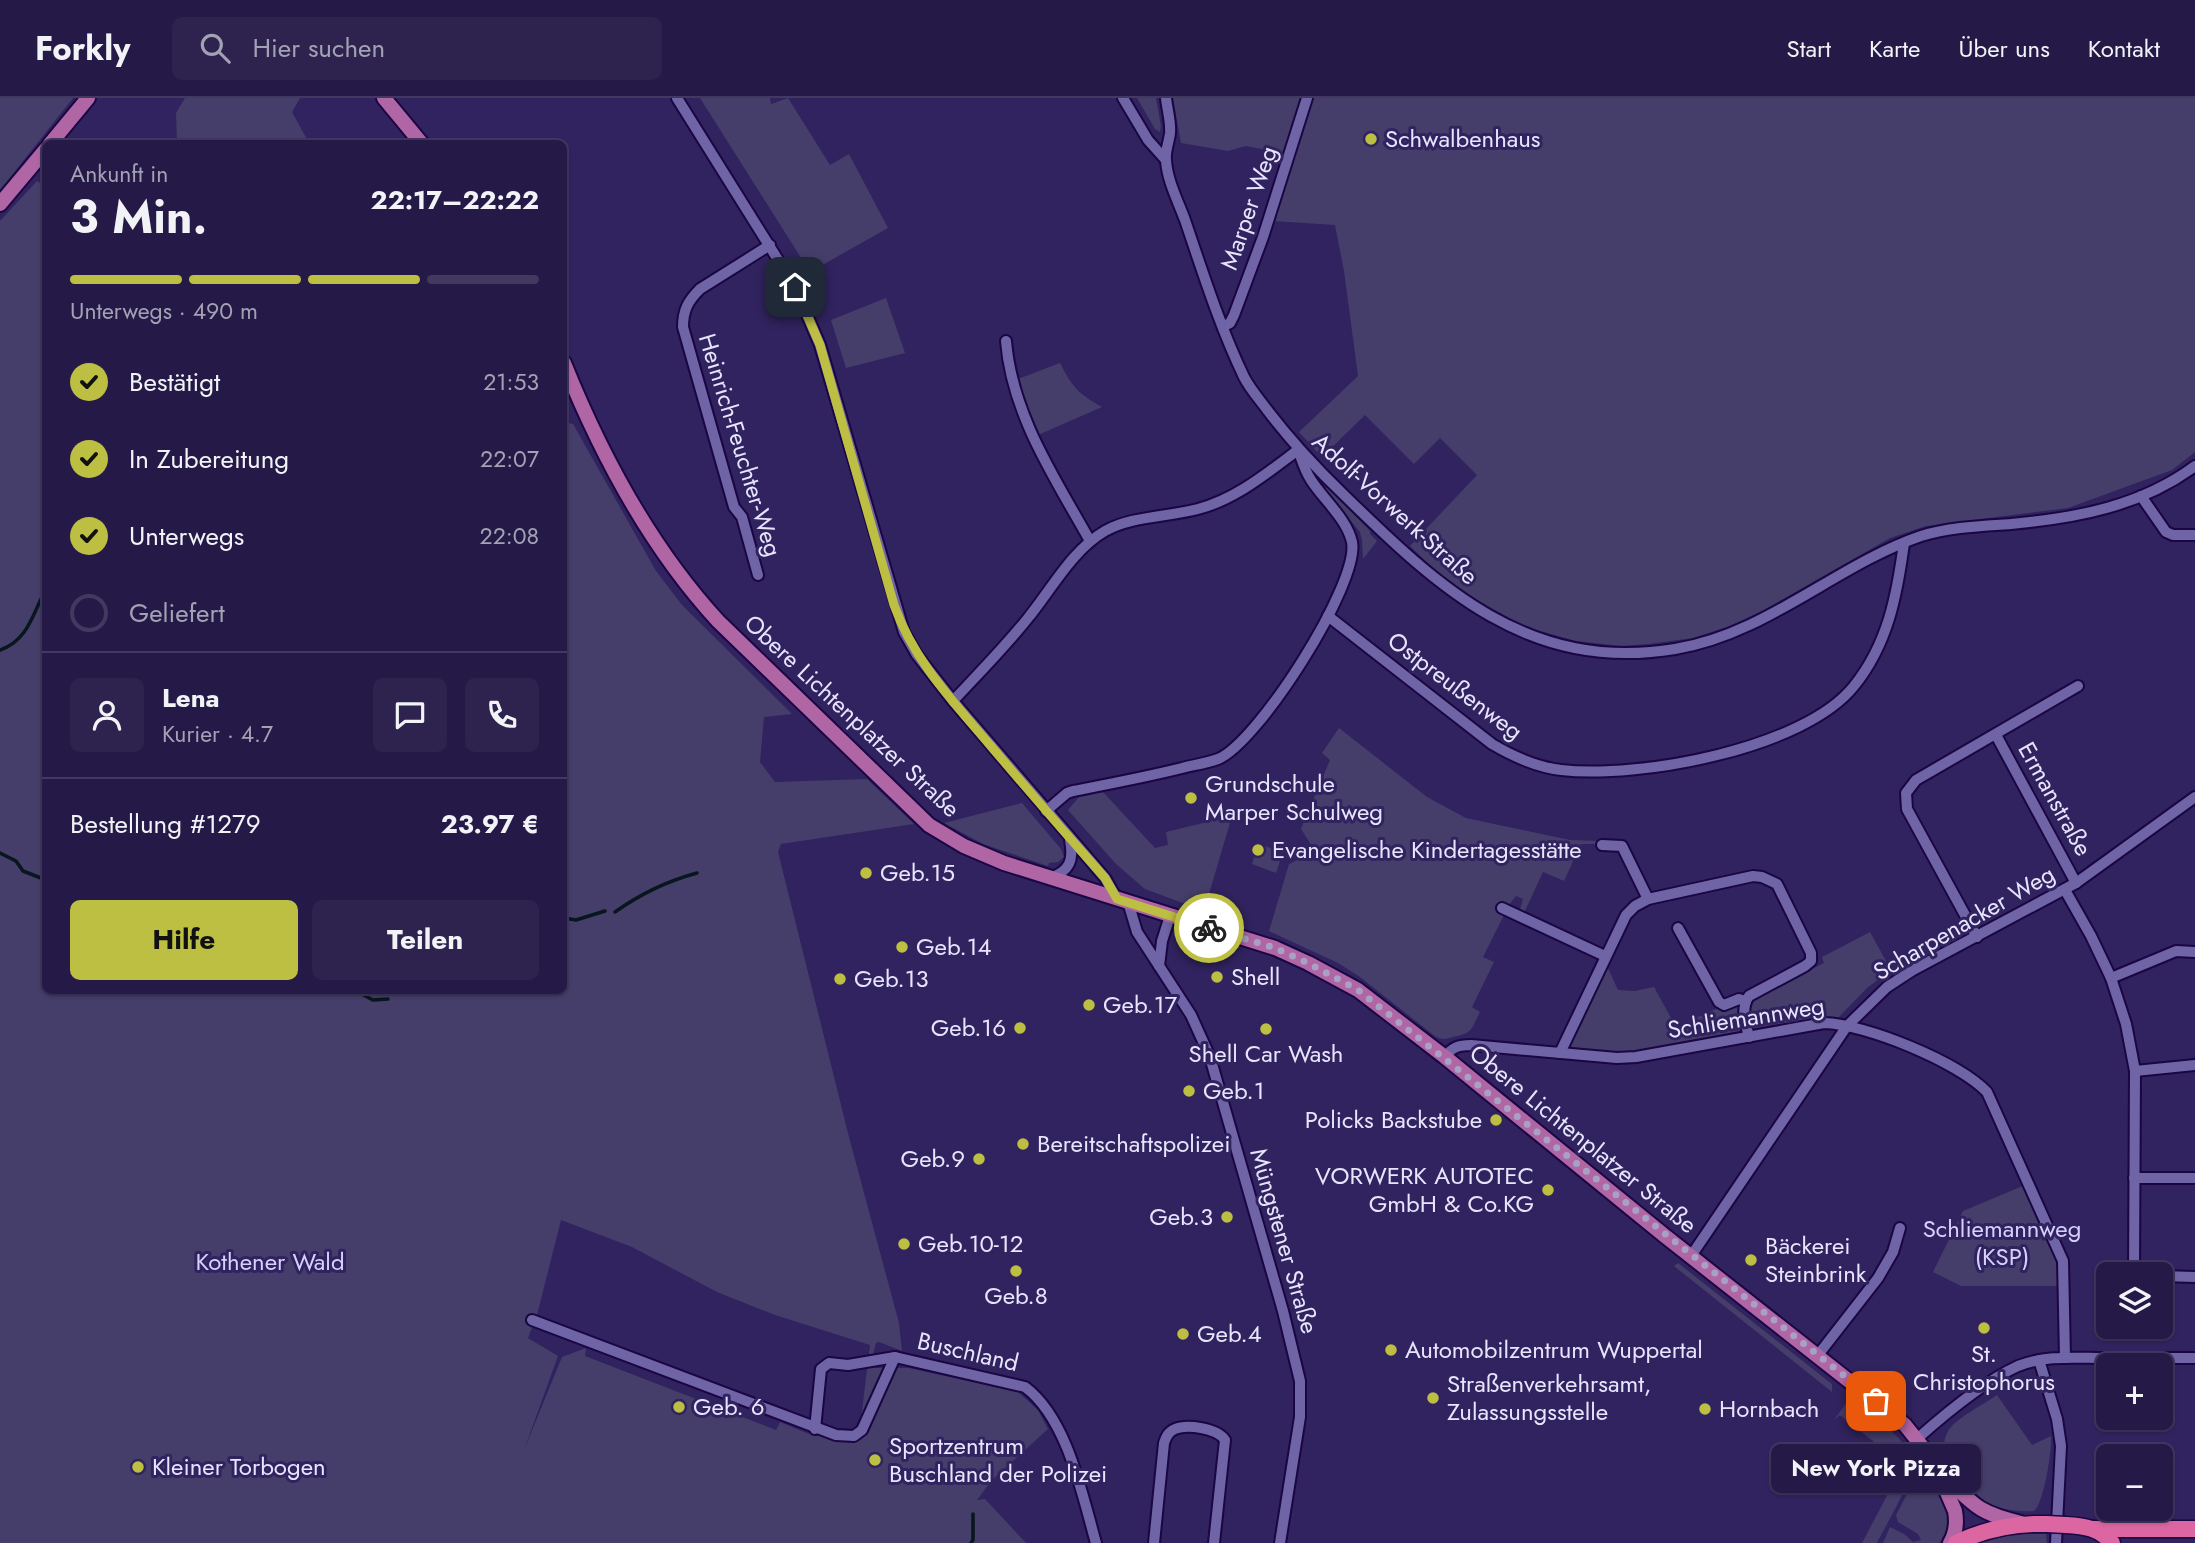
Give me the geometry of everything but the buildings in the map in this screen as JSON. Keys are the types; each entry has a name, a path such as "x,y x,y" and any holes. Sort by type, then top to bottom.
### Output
{"highway":[{"path":"1956,1543 1996,1529 2022,1524 2093,1529 2195,1529"},
{"path":"2093,1529 2108,1537 2112,1543"}],"main road":[{"path":"53,140 88,98"},
{"path":"384,98 419,140"},
{"path":"0,204 42,154"},
{"name":"Obere Lichtenplatzer Straße","path":"567,370 587,416 631,499 667,560 691,592 931,826 964,846 1004,863 1275,948 1358,990 1899,1419 1917,1438 1939,1471"},
{"path":"1939,1471 1973,1505 1992,1515 2022,1524"},
{"path":"1939,1471 1956,1519 1955,1533 1950,1543"}],"street":[{"path":"72,117 81,98"},
{"name":"Müngstener Straße","path":"677,98 795,287 820,345 904,632 917,655 953,701 1122,901 1137,932 1191,1015 1210,1057 1283,1311 1300,1381 1300,1416 1280,1543"},
{"path":"1122,98 1148,140 1165,159"},
{"name":"Adolf-Vorwerk-Straße","path":"1166,98 1170,130 1165,159 1207,285 1245,380 1298,450 1417,564 1459,598 1501,623 1536,638 1570,647 1627,653 1678,649 1760,622 1895,545 1924,535 1962,528 2059,519 2103,511 2141,496 2195,466"},
{"name":"Marper Weg","path":"1224,326 1230,323 1234,315 1263,237 1307,98"},
{"name":"Heinrich-Feuchter-Weg","path":"758,575 742,517 734,507 682,327 685,307 700,289 770,245"},
{"path":"1006,341 1008,368 1027,423 1090,541"},
{"path":"953,701 1025,622 1090,541 1107,530 1126,523 1177,514 1223,500 1268,473 1298,450 1309,478 1349,532 1352,555 1328,616 1294,674 1260,722 1221,758 1148,777 1073,791 1046,811"},
{"path":"2141,496 2166,532 2173,535 2195,535"},
{"name":"Ostpreußenweg","path":"1328,616 1492,744 1514,757 1562,771 1606,771 1658,766 1718,755 1762,741 1804,725 1832,709 1853,688 1878,648 1897,596 1904,543"},
{"path":"1977,937 1905,801 1906,793 1916,780 2078,686"},
{"name":"Ermanstraße","path":"1996,735 2076,883"},
{"name":"Scharpenacker Weg","path":"1691,1256 1847,1026 1887,988 1913,970 2065,890 2193,802"},
{"path":"1050,878 1069,867 1072,853 1069,837"},
{"path":"1602,845 1622,846 1648,898"},
{"path":"1560,1053 1605,956 1626,915 1635,905 1648,898 1745,876 1762,877 1777,884 1811,953 1811,961 1805,966 1749,996 1745,1001 1743,1012 1749,1037"},
{"path":"2065,890 2111,978 2126,1024 2135,1071 2134,1262"},
{"path":"1518,901 1508,910 1605,956"},
{"path":"1159,966 1162,941 1170,916"},
{"path":"1678,928 1719,1002 1724,1005 1739,999 1745,1001"},
{"path":"2111,978 2176,951 2195,952"},
{"name":"Schliemannweg","path":"1445,1057 1450,1050 1460,1045 1617,1058 1636,1057 1824,1023 1847,1026 1935,1057 1977,1082 1987,1093 2063,1261 2065,1358"},
{"path":"2135,1071 2195,1065"},
{"path":"2134,1178 2195,1178"},
{"path":"1818,1355 1878,1278 1893,1252 1900,1228"},
{"path":"2173,1276 2195,1277"},
{"name":"Buschland","path":"533,1320 836,1435 854,1436 862,1430 895,1357"},
{"name":"Buschland","path":"815,1429 821,1369 830,1363 848,1364 895,1357 1025,1387 1038,1396 1052,1419 1068,1456 1096,1543"},
{"path":"1917,1438 1942,1417 2000,1377 2039,1360 2195,1358"},
{"path":"2039,1360 2057,1419 2061,1446 2056,1543"},
{"path":"1154,1543 1164,1443 1171,1431 1178,1428 1211,1429 1225,1440 1214,1543"}],"green space":[{"path":"0,98 73,98 0,190"},
{"path":"185,98 300,98 292,112 307,140 177,140 176,113"},
{"path":"700,98 770,98 771,104 788,98 830,165 849,154 888,228 810,272"},
{"path":"1137,98 1156,98 1160,132 1155,129"},
{"path":"1173,98 2195,98 2195,452 2172,470 2068,508 1926,526 1890,538 1764,610 1730,626 1693,638 1621,646 1576,641 1525,627 1465,593 1437,572 1410,546 1477,475 1440,438 1414,464 1365,415 1322,457 1299,432 1358,376 1335,225 1273,221 1294,155 1246,146 1228,151 1181,143"},
{"name":"Kothener Wald","path":"37,181 42,184 42,994 567,994 567,423 573,424 656,571 682,605 792,714 764,717 760,762 775,782 867,779 914,824 781,844 778,852 849,1137 899,1323 902,1351 876,1343 870,1365 886,1368 860,1427 870,1345 775,1315 717,1292 632,1247 561,1220 537,1315 528,1338 558,1356 524,1450 562,1357 586,1348 585,1356 776,1430 780,1422 809,1434 811,1432 839,1439 853,1438 865,1432 894,1368 909,1368 1018,1392 1038,1410 1048,1429 991,1481 977,1500 985,1499 1026,1543 0,1543 0,221"},
{"path":"886,298 905,353 846,368 831,320"},
{"path":"1060,363 1077,389 1102,407 1038,435 1018,379"},
{"path":"1327,487 1377,541 1363,559 1360,532 1325,490"},
{"path":"1339,728 1427,797 1466,818 1570,840 1599,841 1599,844 1581,844 1564,881 1543,872 1524,913 1520,909 1523,899 1516,896 1509,905 1501,903 1498,910 1505,913 1483,957 1494,962 1472,1007 1480,1012 1471,1030 1465,1034 1446,1039 1436,1037 1338,963 1269,931 1289,864 1315,851 1301,829 1330,760 1322,753"},
{"path":"1103,792 1155,848 1168,845 1166,832 1232,816 1204,911 1145,889 1116,864 1068,810 1079,797"},
{"path":"1022,803 1061,849 1064,857 1058,862 1049,863 1048,866 983,844 944,823"},
{"path":"1258,844 1283,852 1276,873 1252,864"},
{"path":"1870,932 1891,970 1867,988 1837,1019 1753,1030 1749,1011 1753,998 1824,963 1822,957"},
{"path":"1606,964 1618,990 1635,991 1654,987 1676,1027 1718,1008 1721,1011 1738,1003 1744,1032 1630,1054 1573,1048 1569,1044"},
{"name":"Schliemannweg (KSP)","path":"2025,1185 2058,1260 2060,1284 1961,1286 1933,1272 1963,1211"},
{"path":"1678,1263 1832,1384 1832,1392 1674,1266"},
{"path":"1997,1395 2032,1445 2051,1436 2044,1487 2034,1511 2008,1509 1985,1502 1958,1478 1945,1454 1945,1440 1952,1426"},
{"path":"1850,1398 1894,1433 1911,1458 1905,1489 1877,1543 1862,1543 1900,1471 1892,1456 1840,1415 1834,1420"},
{"path":"1916,1454 1945,1503 1949,1518 1948,1528 1939,1543 1883,1543 1890,1527 1913,1542 1921,1540 1918,1534 1898,1522 1896,1515 1915,1479"},
{"path":"2025,1532 2046,1534 2047,1543 1970,1543 1981,1539"}],"waterway":[{"path":"0,650 24,632 42,597"},
{"path":"0,853 16,861 23,871 42,878"},
{"path":"615,912 654,889 697,873"},
{"path":"567,918 576,920 605,911"},
{"path":"362,994 373,1000 388,999"},
{"path":"971,1543 973,1514"}],"way so far":[{"path":"1209,928 1275,948 1358,990 1876,1401"}],"place":[{"name":"Schwalbenhaus","path":"1371,139"},
{"name":"Grundschule Marper Schulweg","path":"1191,798"},
{"name":"Evangelische Kindertagesstätte","path":"1258,850"},
{"name":"Geb.15","path":"866,873"},
{"name":"Geb.14","path":"902,947"},
{"name":"Shell","path":"1217,977"},
{"name":"Geb.13","path":"840,979"},
{"name":"Geb.17","path":"1089,1005"},
{"name":"Geb.16","path":"1020,1028"},
{"name":"Shell Car Wash","path":"1266,1029"},
{"name":"Geb.1","path":"1189,1091"},
{"name":"Policks Backstube","path":"1496,1120"},
{"name":"Bereitschaftspolizei","path":"1023,1144"},
{"name":"Geb.9","path":"979,1159"},
{"name":"VORWERK AUTOTEC GmbH & Co.KG","path":"1548,1190"},
{"name":"Geb.3","path":"1227,1217"},
{"name":"Geb.10-12","path":"904,1244"},
{"name":"Bäckerei Steinbrink","path":"1751,1260"},
{"name":"Geb.8","path":"1016,1271"},
{"name":"St. Christophorus","path":"1984,1328"},
{"name":"Geb.4","path":"1183,1334"},
{"name":"Automobilzentrum Wuppertal","path":"1391,1350"},
{"name":"Straßenverkehrsamt, Zulassungsstelle","path":"1433,1398"},
{"name":"New York Pizza","path":"1876,1401"},
{"name":"Geb. 6","path":"679,1407"},
{"name":"Hornbach","path":"1705,1409"},
{"name":"Sportzentrum Buschland der Polizei","path":"875,1460"},
{"name":"Kleiner Torbogen","path":"138,1467"}],"route":[{"path":"795,287 820,345 894,605 904,632 917,655 1037,801 1105,878 1117,899 1209,928"}]}
